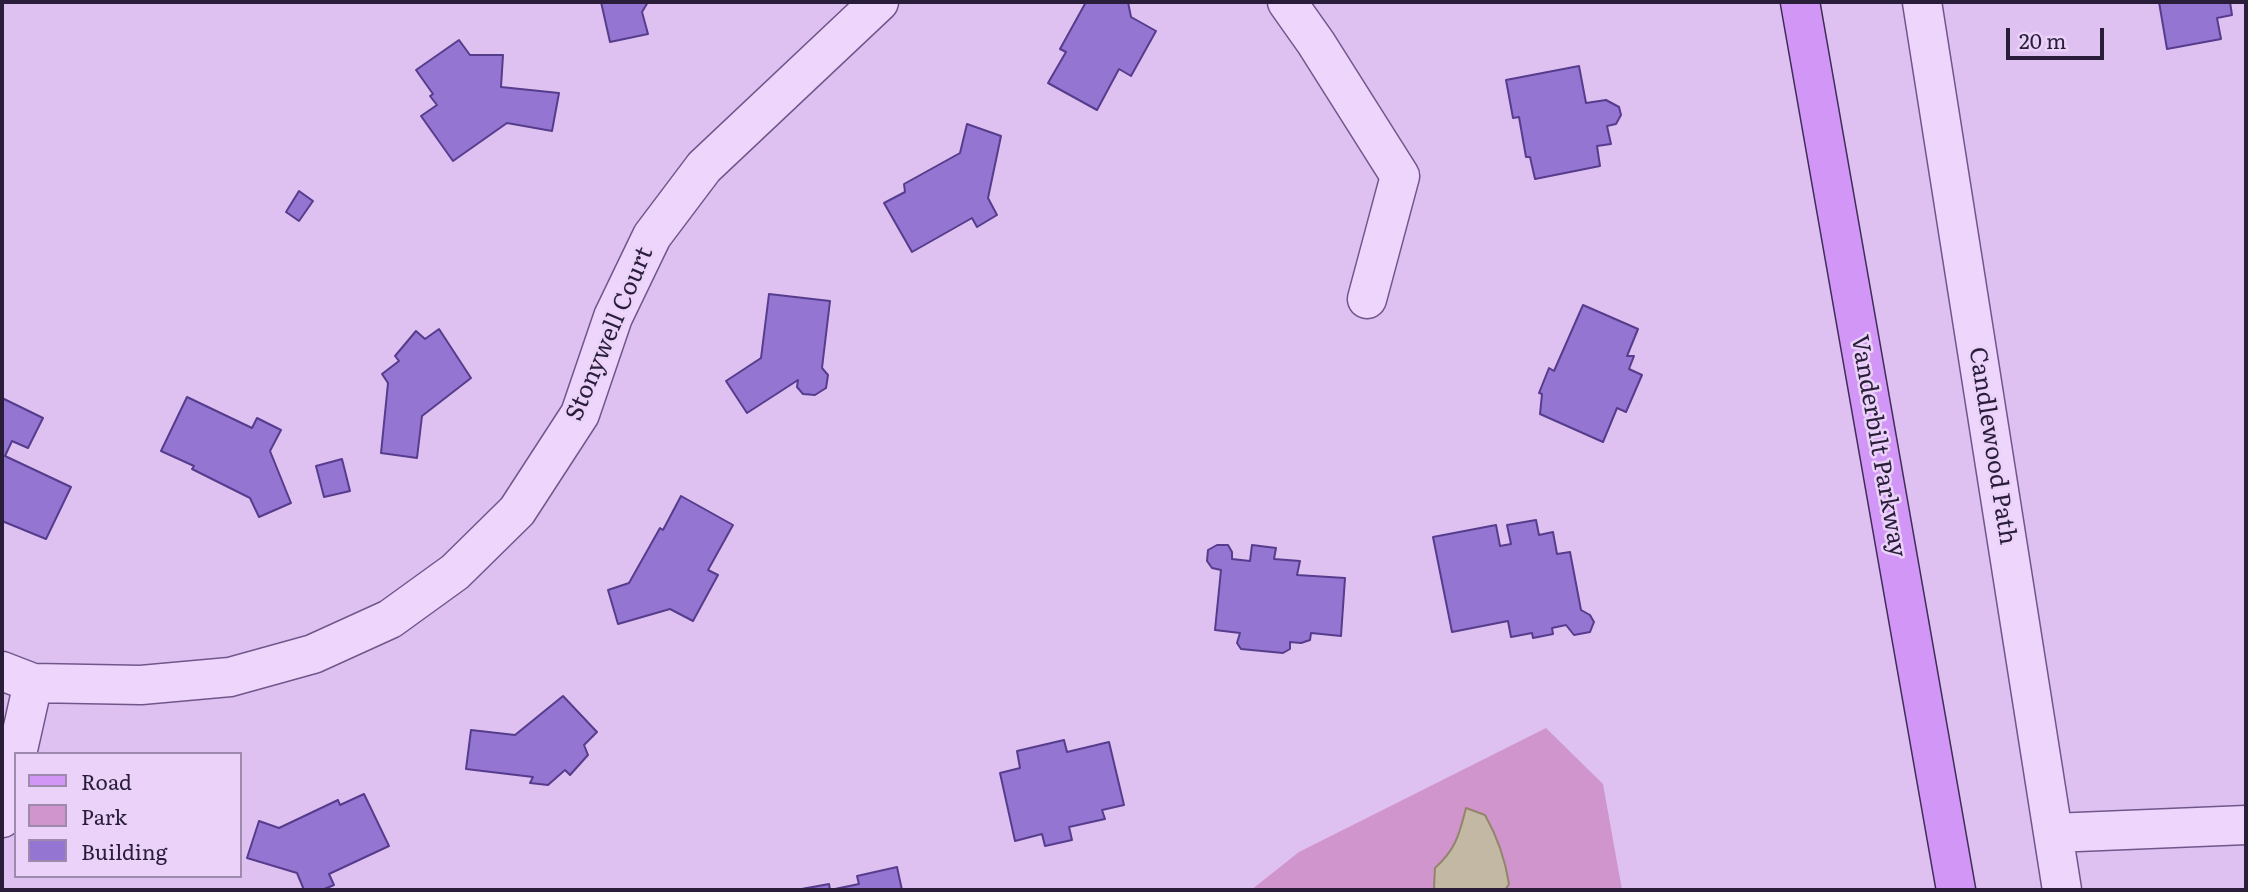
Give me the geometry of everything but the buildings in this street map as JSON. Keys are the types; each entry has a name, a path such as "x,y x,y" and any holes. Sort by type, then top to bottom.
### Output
{"main road":[{"name":"Vanderbilt Parkway","path":"1800,2 1956,890"}],"street":[{"name":"Stonywell Court","path":"18,677 141,685 230,677 313,654 390,619 455,572 517,511 580,414 614,317 652,236 704,167 879,2"},
{"path":"1287,2 1400,176 1367,299"},
{"name":"Candlewood Path","path":"1922,2 2062,890"},
{"path":"16,752 18,677"},
{"path":"2,818 14,765"},
{"path":"2053,833 2246,825"}],"green space":[{"path":"1546,728 1603,784 1622,890 1505,890 1509,884 1466,809 1456,842 1435,868 1436,890 1251,890 1299,852"}],"shaded area":[{"path":"1466,808 1485,815 1494,832 1509,884 1505,890 1436,890 1434,887 1435,868 1456,841"}]}
